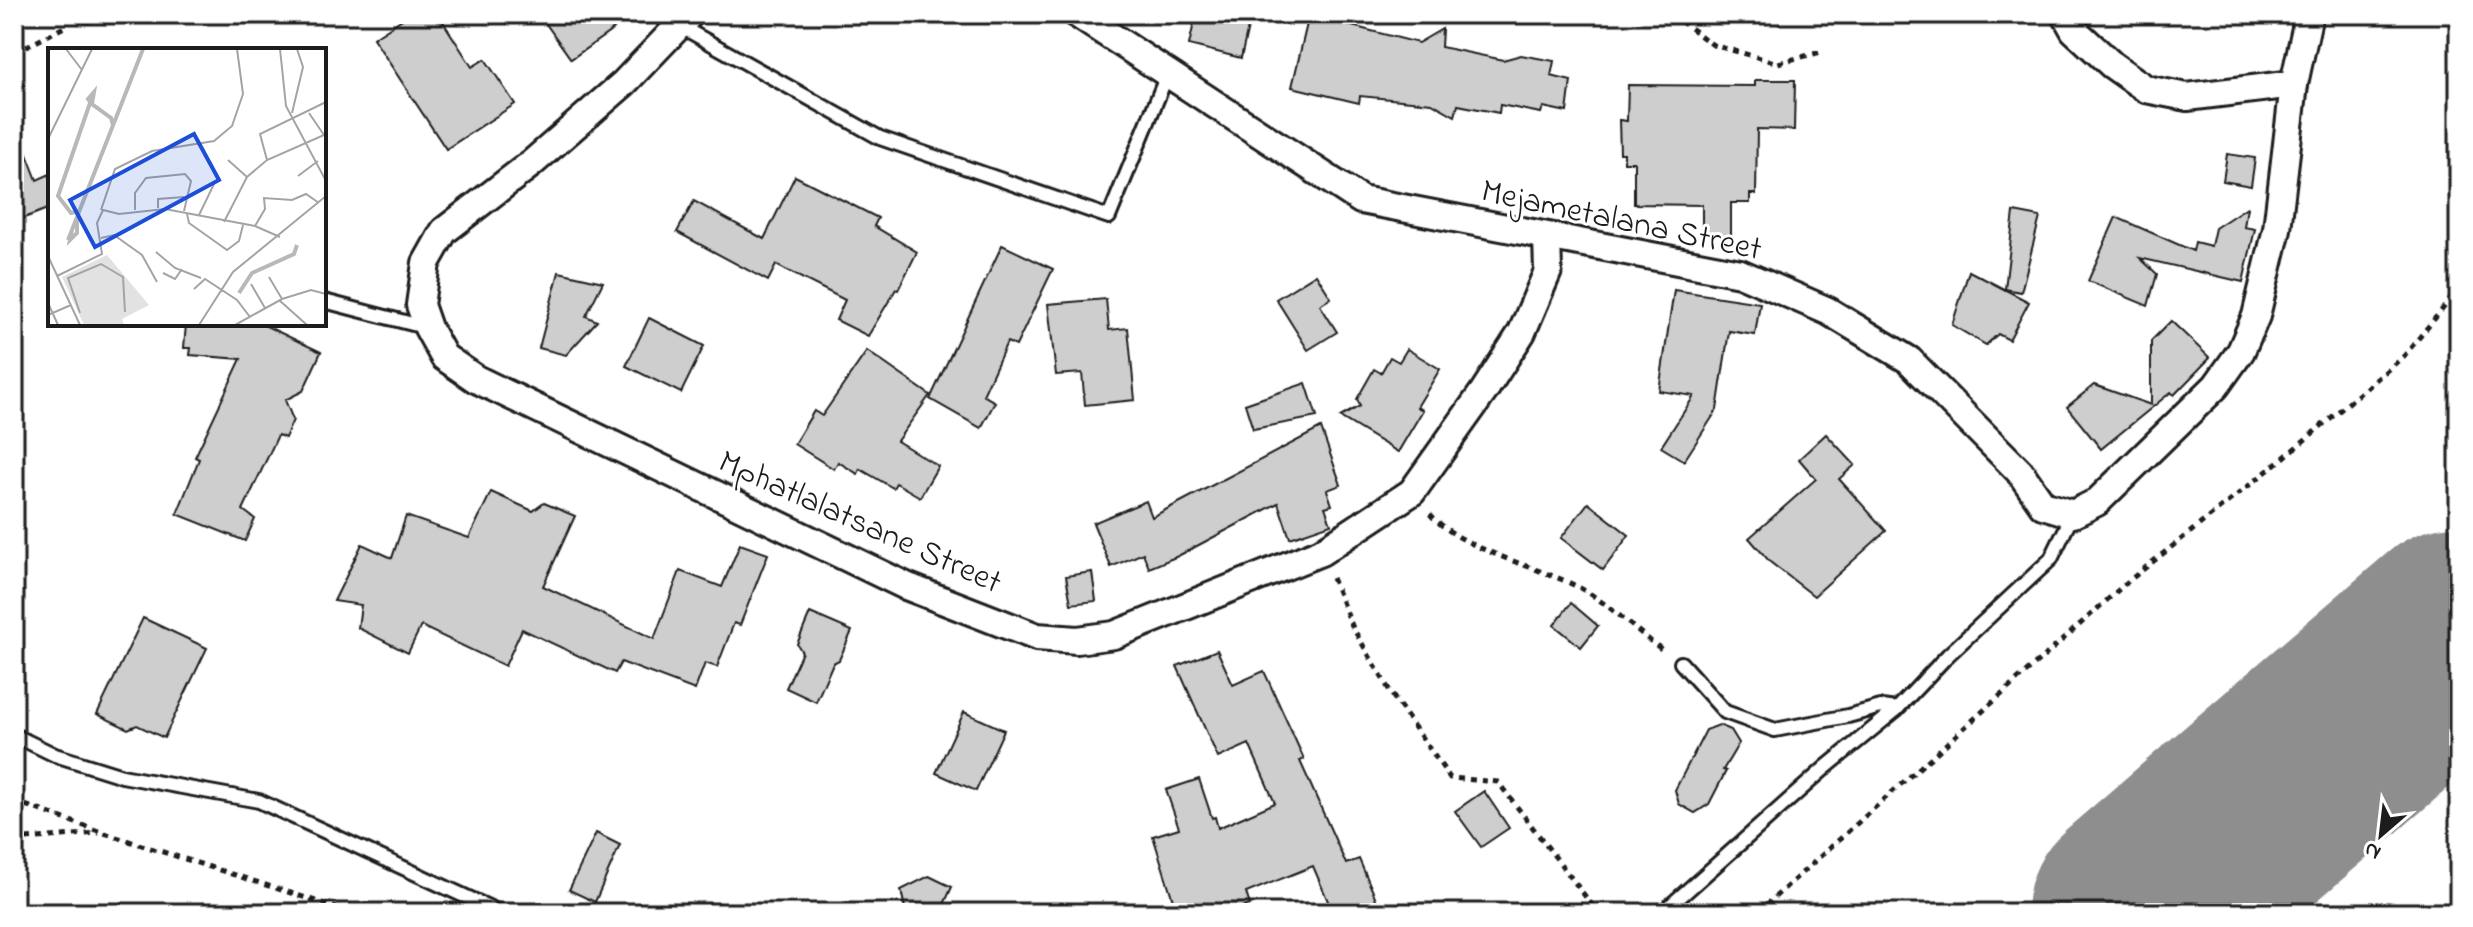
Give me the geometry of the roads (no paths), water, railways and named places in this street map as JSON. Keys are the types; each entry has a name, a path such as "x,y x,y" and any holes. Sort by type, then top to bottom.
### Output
{"street":[{"name":"Mejametalana Street","path":"1077,14 1361,200 1740,273 1828,311 1909,360 2020,472 2043,505 2073,514"},
{"path":"2065,14 2074,30 2112,65 2146,89 2187,97 2294,84"},
{"path":"2073,514 2097,502 2216,386 2241,351 2256,316 2277,229 2294,84 2309,14"},
{"name":"Mphatlalatsane Street","path":"685,20 624,83 544,153 444,231 426,263 420,305 444,357 476,379 906,586 1037,637 1077,640 1114,635 1321,552 1412,492 1522,332 1548,271 1547,237"}],"lane":[{"path":"685,20 880,138 1109,217 1167,75"},
{"path":"326,302 428,328"},
{"path":"1662,913 1825,768 1897,709 1948,655 2051,559 2073,514"},
{"path":"1681,663 1725,712 1775,730 1881,707 1897,709"},
{"path":"14,735 55,755 122,776 259,801 501,913"}]}
